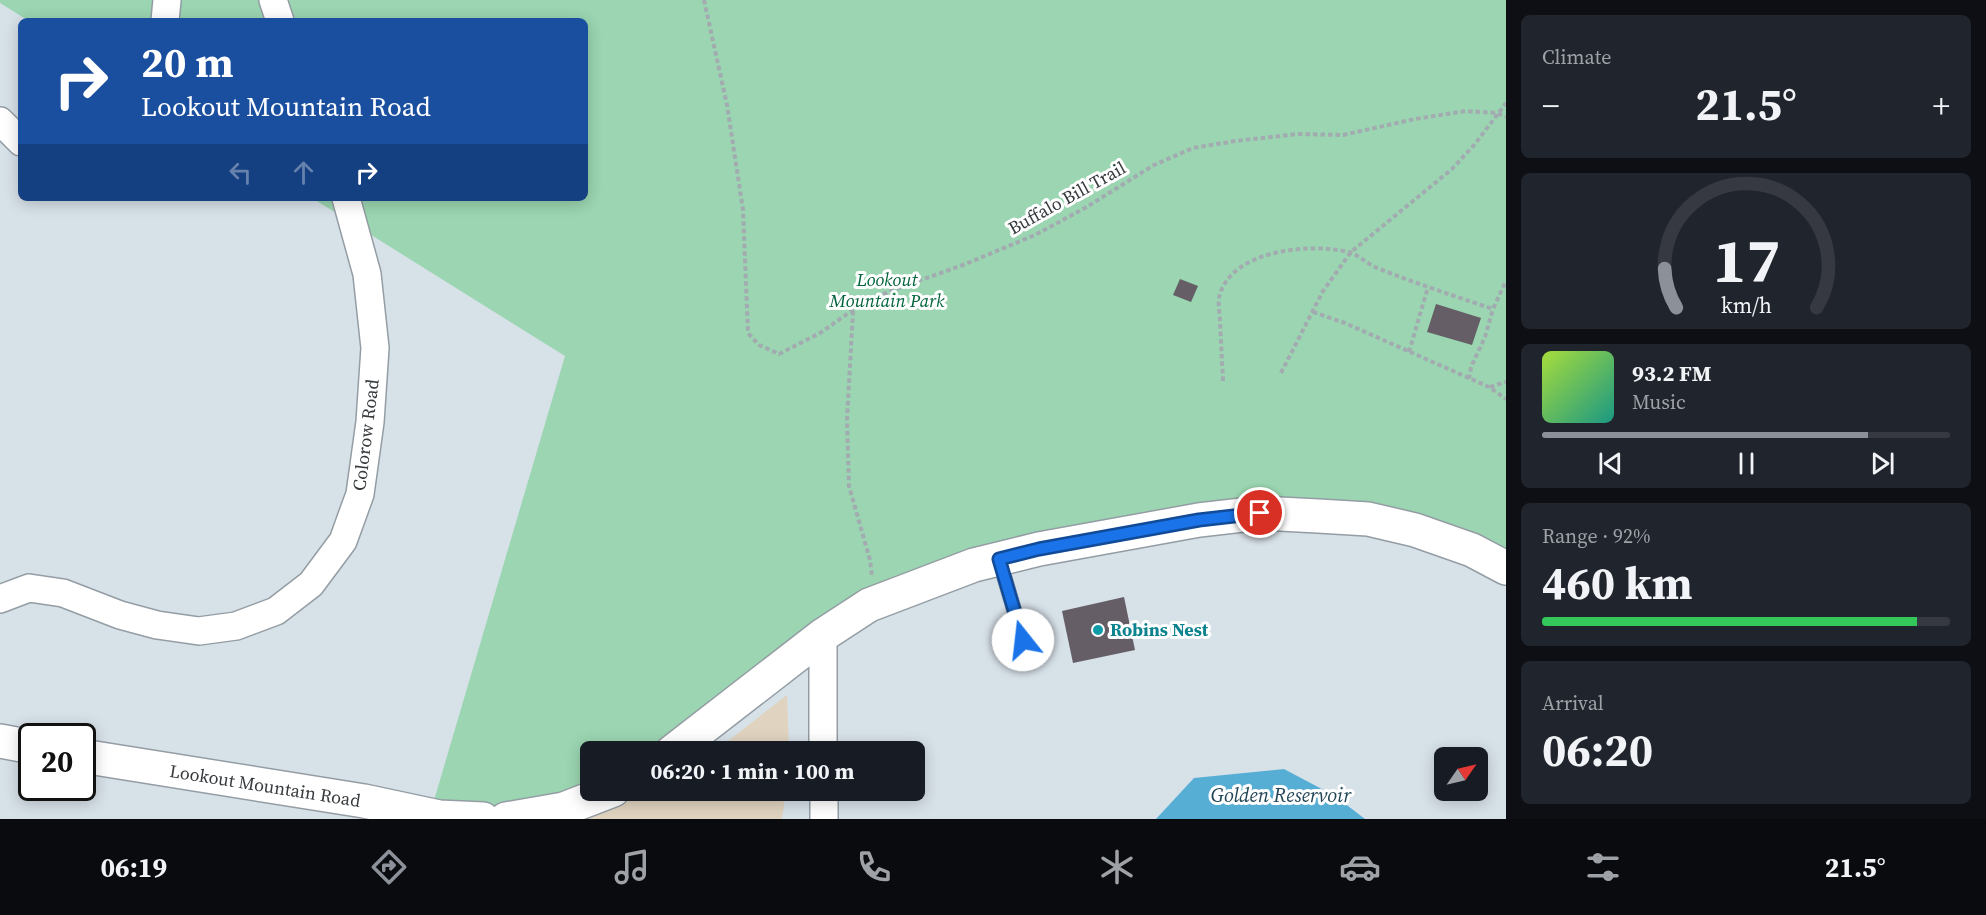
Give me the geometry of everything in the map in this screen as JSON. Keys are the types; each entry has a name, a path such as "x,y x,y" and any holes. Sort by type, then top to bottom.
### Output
{"street":[{"path":"165,18 167,0"},
{"path":"273,0 279,18"},
{"path":"0,121 18,139"},
{"name":"Colorow Road","path":"0,599 29,588 63,593 120,615 156,625 200,630 236,626 276,611 311,584 343,542 360,494 370,422 375,348 373,327 367,274 347,201"},
{"path":"686,741 823,635 869,604 964,569 1039,549 1199,520 1260,513 1380,522 1415,530 1472,550 1506,568"},
{"path":"823,635 823,741"},
{"path":"0,741 18,744"},
{"name":"Lookout Mountain Road","path":"96,759 364,810 483,819"},
{"path":"506,819 542,816 585,801"},
{"path":"824,801 824,819"}],"lane":[{"path":"999,559 1023,640"}],"path":[{"name":"Buffalo Bill Trail","path":"704,0 727,105 743,210 748,333 759,345 779,354 820,333 853,310 890,291 963,265 1035,235 1154,165 1193,148 1298,134 1342,135 1415,119 1466,111 1497,113 1506,117"},
{"path":"1281,373 1323,291 1351,252 1452,169 1475,144 1506,103"},
{"path":"1223,381 1219,296 1227,280 1240,268 1260,257 1288,250 1320,249 1351,252 1373,266 1494,309"},
{"path":"1469,379 1471,368 1506,281"},
{"path":"1408,352 1428,287"},
{"path":"853,310 847,420 849,486 870,560 872,583"},
{"path":"1313,312 1345,323 1489,387 1506,399"},
{"path":"1489,387 1506,382"}],"shaded area":[{"path":"787,695 789,741 728,741"},
{"path":"628,801 785,801 782,819 583,819"}],"green space":[{"name":"Lookout Mountain Park","path":"0,0 1506,0 1506,568 1333,509 897,591 676,741 580,741 580,792 516,812 430,814 565,356 317,201 588,201 588,18 24,18 0,3"}],"water":[{"name":"Golden Reservoir","path":"1284,769 1335,796 1365,819 1156,819 1194,778"}],"building":[{"path":"1180,279 1198,286 1191,302 1173,295"},
{"path":"1436,304 1481,318 1472,345 1427,332"},
{"name":"Robins Nest","path":"1124,597 1135,650 1073,663 1062,611"}],"place":[{"name":"Robins Nest","path":"1098,630"}],"route":[{"path":"1023,640 999,559 1039,549 1199,520 1260,513"}]}
